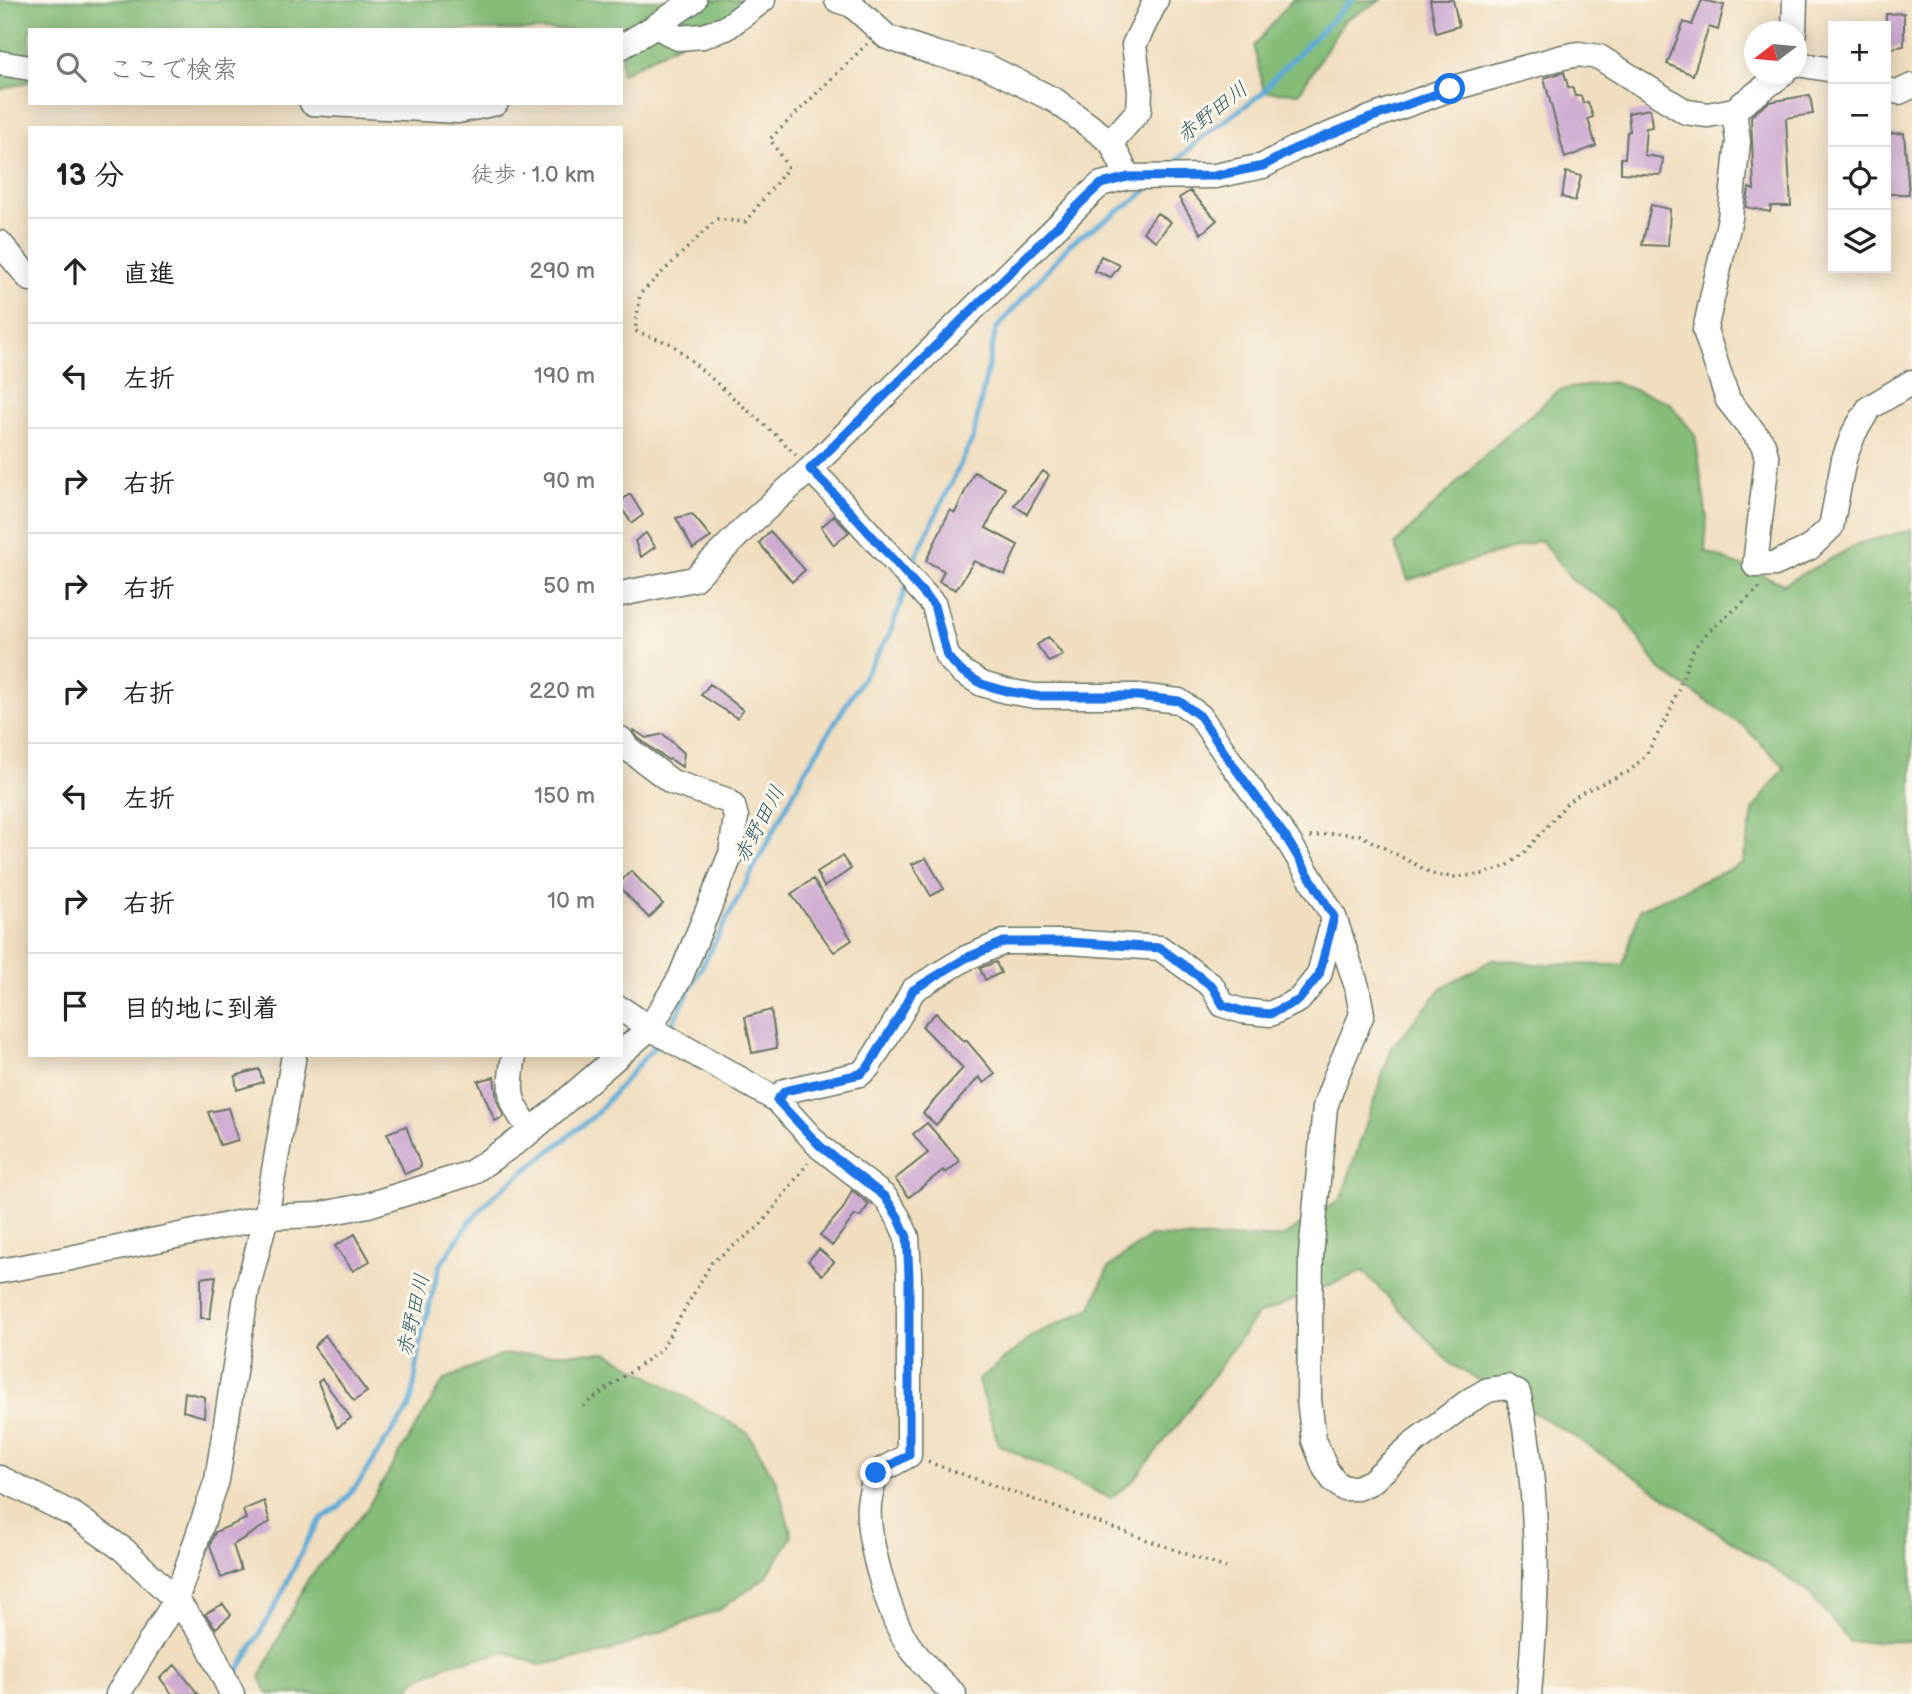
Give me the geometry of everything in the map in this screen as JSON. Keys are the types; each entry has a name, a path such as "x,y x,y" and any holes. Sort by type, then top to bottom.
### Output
{"street":[{"path":"623,46 694,0"},
{"path":"656,26 678,38 703,36 726,28 763,0"},
{"path":"836,0 852,5 887,37 937,54 986,66 1056,101 1111,142 1128,177"},
{"path":"1111,142 1139,110 1140,91 1134,45 1156,0"},
{"path":"1794,21 1795,0"},
{"path":"623,594 694,579 1101,184 1128,177 1214,176 1263,166 1294,149 1450,89 1578,54 1599,57 1686,112 1708,116 1734,110 1767,84"},
{"path":"0,63 28,68"},
{"path":"1807,66 1828,69"},
{"path":"1891,91 1899,92 1912,86"},
{"path":"348,105 458,111 486,105"},
{"path":"1734,110 1738,141 1730,218 1705,330 1728,400 1763,444 1767,459 1755,565 1774,564 1808,548 1831,527 1844,459 1854,433 1869,408 1912,382"},
{"path":"0,243 28,277"},
{"path":"810,469 934,605 947,656 961,671 982,684 1006,691 1035,696 1138,696 1179,701 1200,716 1287,839 1334,917 1357,987 1362,1013 1325,1107 1321,1140 1311,1255 1309,1400 1314,1440 1325,1468 1334,1481 1343,1488 1357,1488 1371,1482 1416,1441 1469,1401 1488,1390 1507,1387 1518,1393 1525,1420 1535,1514 1535,1636 1529,1694"},
{"path":"623,743 672,782 726,800 733,806 736,817 731,854 659,1033 623,1052"},
{"path":"777,1100 785,1091 860,1074 868,1067 913,990 966,958 1004,942 1069,942 1160,948 1212,986 1223,1005 1242,1011 1270,1014 1299,1000 1319,975 1334,917"},
{"path":"623,1011 777,1100 820,1146 885,1197 898,1217 907,1237 909,1275 909,1455 876,1473 869,1504 870,1530 878,1570 908,1645 954,1694"},
{"path":"118,1694 176,1600 217,1480 247,1290 266,1217 294,1057"},
{"path":"514,1057 509,1086 515,1110 531,1131"},
{"path":"0,1271 266,1217 317,1215 368,1205 471,1173 531,1131 617,1057"},
{"path":"0,1478 74,1516 124,1550 176,1600 205,1638 232,1694"}],"path":[{"path":"810,469 778,437 672,344 635,331 640,294 716,219 745,222 788,168 770,139 881,31"},
{"path":"1287,839 1336,833 1360,835 1435,874 1455,877 1484,874 1507,866 1524,853 1567,802 1630,771 1647,755 1668,716 1694,648 1709,631 1759,589 1755,565"},
{"path":"583,1406 661,1350 712,1262 760,1226 820,1146"},
{"path":"909,1455 1226,1568"}],"green space":[{"path":"0,0 760,0 623,73 623,28 28,28 28,82 0,90"},
{"path":"1292,0 1381,0 1344,21 1299,93 1264,92 1254,46"},
{"path":"1612,382 1669,402 1695,435 1707,519 1705,551 1784,584 1860,543 1912,530 1912,1641 1850,1642 1807,1591 1569,1433 1451,1364 1363,1271 1257,1315 1182,1419 1132,1482 1110,1498 999,1445 978,1380 1034,1335 1091,1308 1108,1268 1150,1236 1282,1237 1341,1199 1392,1047 1443,987 1494,959 1535,964 1623,965 1640,909 1743,863 1754,808 1785,767 1742,725 1659,669 1619,609 1573,581 1541,540 1408,580 1395,544 1485,455 1559,390"},
{"path":"607,1352 748,1433 777,1483 792,1536 766,1577 719,1610 604,1653 539,1665 506,1652 450,1664 413,1681 408,1694 268,1694 260,1677 308,1579 366,1510 444,1380 500,1355"}],"building":[{"path":"1430,0 1453,0 1459,26 1436,33"},
{"path":"1702,0 1724,5 1718,30 1709,27 1693,75 1667,64 1684,22 1692,25"},
{"path":"1904,13 1904,46 1891,48 1891,21 1886,21 1886,14"},
{"path":"1564,72 1568,87 1572,87 1575,96 1581,96 1583,103 1588,102 1593,117 1588,119 1596,146 1565,158 1544,78"},
{"path":"1810,95 1813,114 1786,118 1791,206 1771,206 1770,212 1746,207 1749,188 1754,190 1751,116 1769,102"},
{"path":"1650,109 1652,127 1646,128 1644,155 1663,158 1661,175 1621,173 1621,158 1625,158 1627,132 1630,131 1628,113"},
{"path":"1904,133 1909,194 1891,194 1891,134"},
{"path":"1566,172 1581,176 1575,201 1562,197"},
{"path":"1190,191 1217,220 1201,234 1179,198"},
{"path":"1651,205 1670,209 1668,246 1642,245"},
{"path":"1157,213 1171,222 1156,241 1143,232"},
{"path":"1101,256 1120,265 1111,277 1094,271"},
{"path":"1043,471 1049,475 1027,514 1014,505"},
{"path":"974,472 1005,488 986,528 1018,545 1005,575 974,561 956,590 939,582 944,571 926,561 950,510 955,513"},
{"path":"630,494 643,515 632,523 623,511 623,499"},
{"path":"692,514 711,537 693,549 676,518"},
{"path":"834,516 849,532 834,545 821,527"},
{"path":"770,531 805,570 792,582 759,543"},
{"path":"646,533 655,547 641,557 635,541"},
{"path":"1048,637 1063,655 1049,662 1037,645"},
{"path":"710,684 743,710 737,718 701,695"},
{"path":"634,730 646,738 663,734 684,753 682,767 638,738"},
{"path":"842,856 851,869 824,887 817,872"},
{"path":"926,858 944,889 931,896 912,864"},
{"path":"631,871 663,904 649,918 623,891 623,879"},
{"path":"813,879 852,940 834,952 791,894"},
{"path":"996,962 1001,973 985,980 980,968"},
{"path":"771,1010 777,1048 752,1053 745,1017"},
{"path":"936,1013 964,1042 966,1040 995,1074 984,1083 979,1077 936,1125 923,1113 963,1068 922,1026"},
{"path":"259,1069 263,1082 237,1090 235,1076"},
{"path":"494,1077 497,1100 504,1117 495,1121 478,1081"},
{"path":"228,1108 238,1140 220,1145 208,1112"},
{"path":"927,1123 960,1161 946,1173 943,1170 909,1197 895,1179 928,1153 913,1134"},
{"path":"406,1126 421,1167 405,1174 387,1133"},
{"path":"852,1190 869,1204 860,1217 855,1215 832,1246 820,1235 843,1209"},
{"path":"355,1234 370,1261 353,1271 335,1246"},
{"path":"819,1249 834,1262 822,1275 808,1261"},
{"path":"216,1276 210,1318 201,1318 201,1278"},
{"path":"325,1335 367,1392 354,1401 314,1347"},
{"path":"322,1379 351,1418 337,1428 318,1382"},
{"path":"185,1392 205,1397 204,1417 183,1411"},
{"path":"264,1501 270,1522 233,1545 241,1570 221,1578 210,1545 215,1532 246,1519 243,1510"},
{"path":"223,1604 231,1615 216,1628 205,1614"},
{"path":"175,1665 198,1694 172,1694 160,1678"}],"waterway":[{"name":"赤野田川","path":"1169,168 1201,138 1264,92 1272,80 1352,0"},
{"name":"赤野田川","path":"912,568 973,438 996,329 1071,243 1138,198 1152,184"},
{"name":"赤野田川","path":"668,1031 806,769 890,634 907,584"},
{"name":"赤野田川","path":"233,1680 276,1605 308,1539 322,1518 340,1506 360,1481 408,1410 422,1333 440,1265 471,1220 492,1197 594,1116 659,1041"}],"route":[{"path":"876,1473 909,1455 907,1237 885,1197 820,1146 777,1100 785,1091 860,1074 868,1067 913,990 966,958 1004,942 1025,940 1160,948 1212,986 1223,1005 1242,1011 1270,1014 1299,1000 1319,975 1334,917 1287,839 1200,716 1179,701 1138,696 1035,696 1006,691 982,684 961,671 947,656 934,605 810,469 1101,184 1128,177 1214,176 1263,166 1294,149 1450,89"}]}
